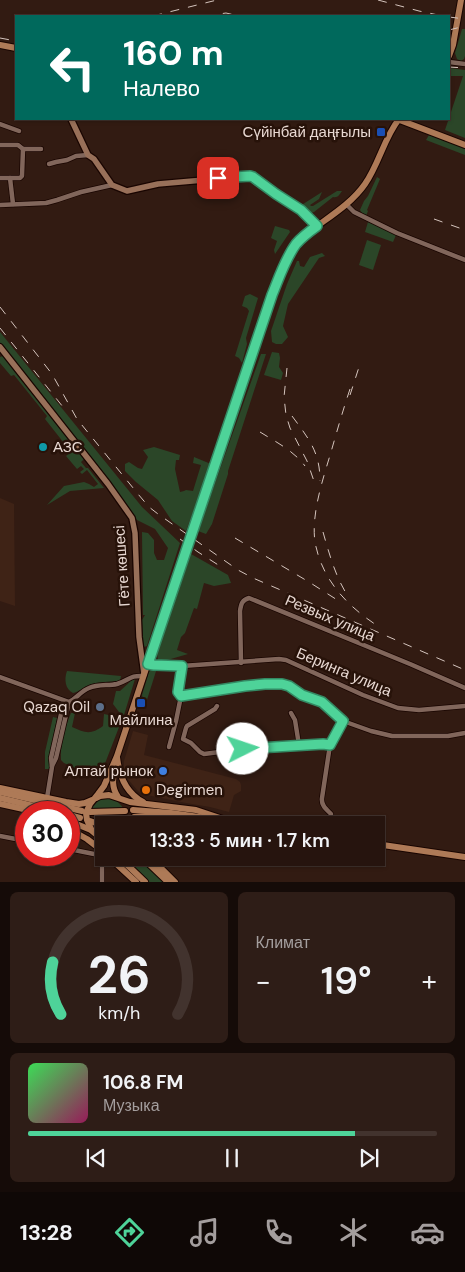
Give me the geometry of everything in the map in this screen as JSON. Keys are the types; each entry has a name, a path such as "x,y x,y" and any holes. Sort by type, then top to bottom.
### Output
{"main road":[{"path":"450,53 461,0"},
{"path":"0,46 15,48"},
{"path":"71,120 88,155 94,159 112,185 126,191 158,184 250,176 301,210 317,226"},
{"path":"92,831 86,820 88,807 104,786 117,756 272,295 284,266 302,237 359,192 369,178 397,120"},
{"path":"400,120 465,144"},
{"path":"418,120 426,129"},
{"name":"Гёте көшесі","path":"0,347 108,484 132,518 135,533 140,647 144,676"},
{"path":"140,647 145,652 154,646"},
{"path":"117,756 113,784 115,792 127,807 129,816"},
{"path":"117,756 122,780 132,794 145,803"},
{"path":"0,788 79,804 109,794 130,802 196,810 214,816"},
{"path":"0,792 33,801"},
{"path":"0,798 15,802"},
{"path":"0,805 15,808"},
{"path":"0,805 15,810"},
{"path":"134,810 193,816"},
{"path":"90,812 124,811"},
{"path":"90,821 95,823"},
{"path":"80,826 95,833"},
{"path":"80,835 95,847"},
{"path":"385,845 465,857"},
{"path":"119,866 136,882"},
{"path":"128,866 145,882"},
{"path":"151,866 168,882"},
{"path":"160,866 175,882"}],"street":[{"path":"450,62 465,64"},
{"path":"0,124 19,131"},
{"path":"0,145 18,145 23,149 41,149"},
{"path":"0,178 20,178 22,176 23,149"},
{"path":"49,164 76,156 88,155"},
{"path":"10,178 13,204"},
{"path":"0,205 46,203 112,185"},
{"path":"346,204 354,212 397,233 465,260"},
{"name":"Резвых улица","path":"241,663 240,611 241,603 244,599 249,598 465,688"},
{"name":"Беринга улица","path":"148,664 182,666 286,660 362,695 403,710 465,706"},
{"path":"169,747 181,696 178,692 182,666"},
{"path":"0,676 66,701 72,701 90,688 116,684 133,676 144,676"},
{"path":"181,696 245,686 282,684 289,686 302,695 322,702 343,721 371,731 392,736 448,736 465,733"},
{"path":"47,798 57,724 66,701"},
{"path":"217,706 215,710 187,726 183,739 204,754 299,745 330,745"},
{"path":"291,713 295,720 299,745"},
{"path":"331,816 322,802 330,745 343,721"},
{"path":"0,836 15,839"},
{"path":"80,852 95,854"},
{"path":"102,882 103,866"}],"shaded area":[{"path":"0,498 14,504 15,606 0,601"},
{"name":"Алтай рынок","path":"133,731 148,735 144,755 236,779 240,782 241,791 234,795 229,812 142,794 138,791 126,777 124,768 124,761"}],"green space":[{"path":"462,29 465,29 465,56 461,61 457,59 455,53"},
{"path":"450,68 465,70 465,138 445,130 450,120 463,76 450,76"},
{"path":"429,135 465,148 465,155 426,140"},
{"path":"377,177 380,179 366,216 360,210"},
{"path":"337,191 342,191 338,196 333,197 314,212 309,214 300,206 322,192 319,199 310,205 313,206"},
{"path":"368,222 396,235 393,242 365,232"},
{"path":"275,226 290,232 275,254 274,250 277,241 271,238"},
{"path":"367,240 381,245 373,270 359,265"},
{"path":"322,253 325,256 319,258 288,304 283,326 288,337 282,344 272,342 271,331 297,261 299,261 300,266 304,267 310,257"},
{"path":"250,294 258,298 246,338 247,344 242,363 235,356 249,311 242,306 245,296"},
{"path":"0,332 142,507 180,543 147,646 143,646 142,620 145,615 143,615 142,532 148,533 154,540 154,553 157,560 164,560 168,548 155,529 137,520 0,345"},
{"path":"272,352 279,353 279,367 283,373 281,380 264,375"},
{"path":"261,354 266,354 212,524 206,534 198,531"},
{"path":"3,356 84,459 81,462 104,488 70,491 47,505 64,486 84,482 94,487 98,484 87,470 82,474 80,472 84,469 81,466 77,469 66,456 71,452 45,419 47,416 14,375 11,376 0,363 0,357"},
{"path":"154,447 180,455 179,460 176,460 175,469 180,492 186,490 193,491 201,465 193,463 194,457 211,464 186,531 172,521 158,500 125,471 125,464 129,462 142,469 148,457 143,450"},
{"path":"191,554 228,575 231,583 214,586 204,583 197,609 194,608 177,650 188,654 164,661 158,660 157,654"},
{"path":"157,668 145,706 142,695 149,672"},
{"path":"67,671 121,676 120,681 95,683 73,693 66,684"},
{"path":"135,679 124,715 113,704 116,691 120,691"},
{"path":"71,713 75,713 72,727 84,732 95,731 103,726 104,714 113,716 121,722 99,779 61,760 63,736"},
{"path":"53,717 57,718 50,755 50,766 49,769 45,769 45,752"},
{"path":"107,798 116,801 123,808 91,809 99,800"},
{"path":"125,815 95,816 95,818 94,816"},
{"path":"131,866 147,866 164,882 147,882"}],"railway":[{"path":"157,15 217,0"},
{"path":"378,0 438,15"},
{"path":"212,15 226,13 235,15"},
{"path":"450,17 465,19"},
{"path":"450,30 465,26"},
{"path":"0,38 15,41"},
{"path":"450,67 465,68"},
{"path":"434,219 465,230"},
{"path":"0,307 52,374 77,419 149,507 238,570 253,578 465,670"},
{"path":"0,328 67,412"},
{"path":"350,395 360,364"},
{"path":"287,368 284,397 286,415 290,428 307,461 315,484"},
{"path":"350,389 318,497 314,531 315,542 324,569 339,592 358,612 381,628"},
{"path":"292,416 316,454 320,481"},
{"path":"260,432 290,451 305,466"},
{"path":"323,532 335,571 346,593"},
{"path":"235,538 342,603"},
{"path":"180,539 223,568"}],"place":[{"name":"Сүйінбай даңғылы","path":"381,132"},
{"name":"АЗС","path":"43,447"},
{"name":"Майлина","path":"141,703"},
{"name":"Qazaq Oil","path":"100,707"},
{"name":"Алтай рынок","path":"163,771"},
{"name":"Degirmen","path":"146,790"}],"route":[{"path":"218,178 253,177 301,210 317,226 296,244 272,295 148,664 182,666 178,692 181,696 245,686 282,684 289,686 302,695 322,702 343,721 330,745 243,749"}]}
